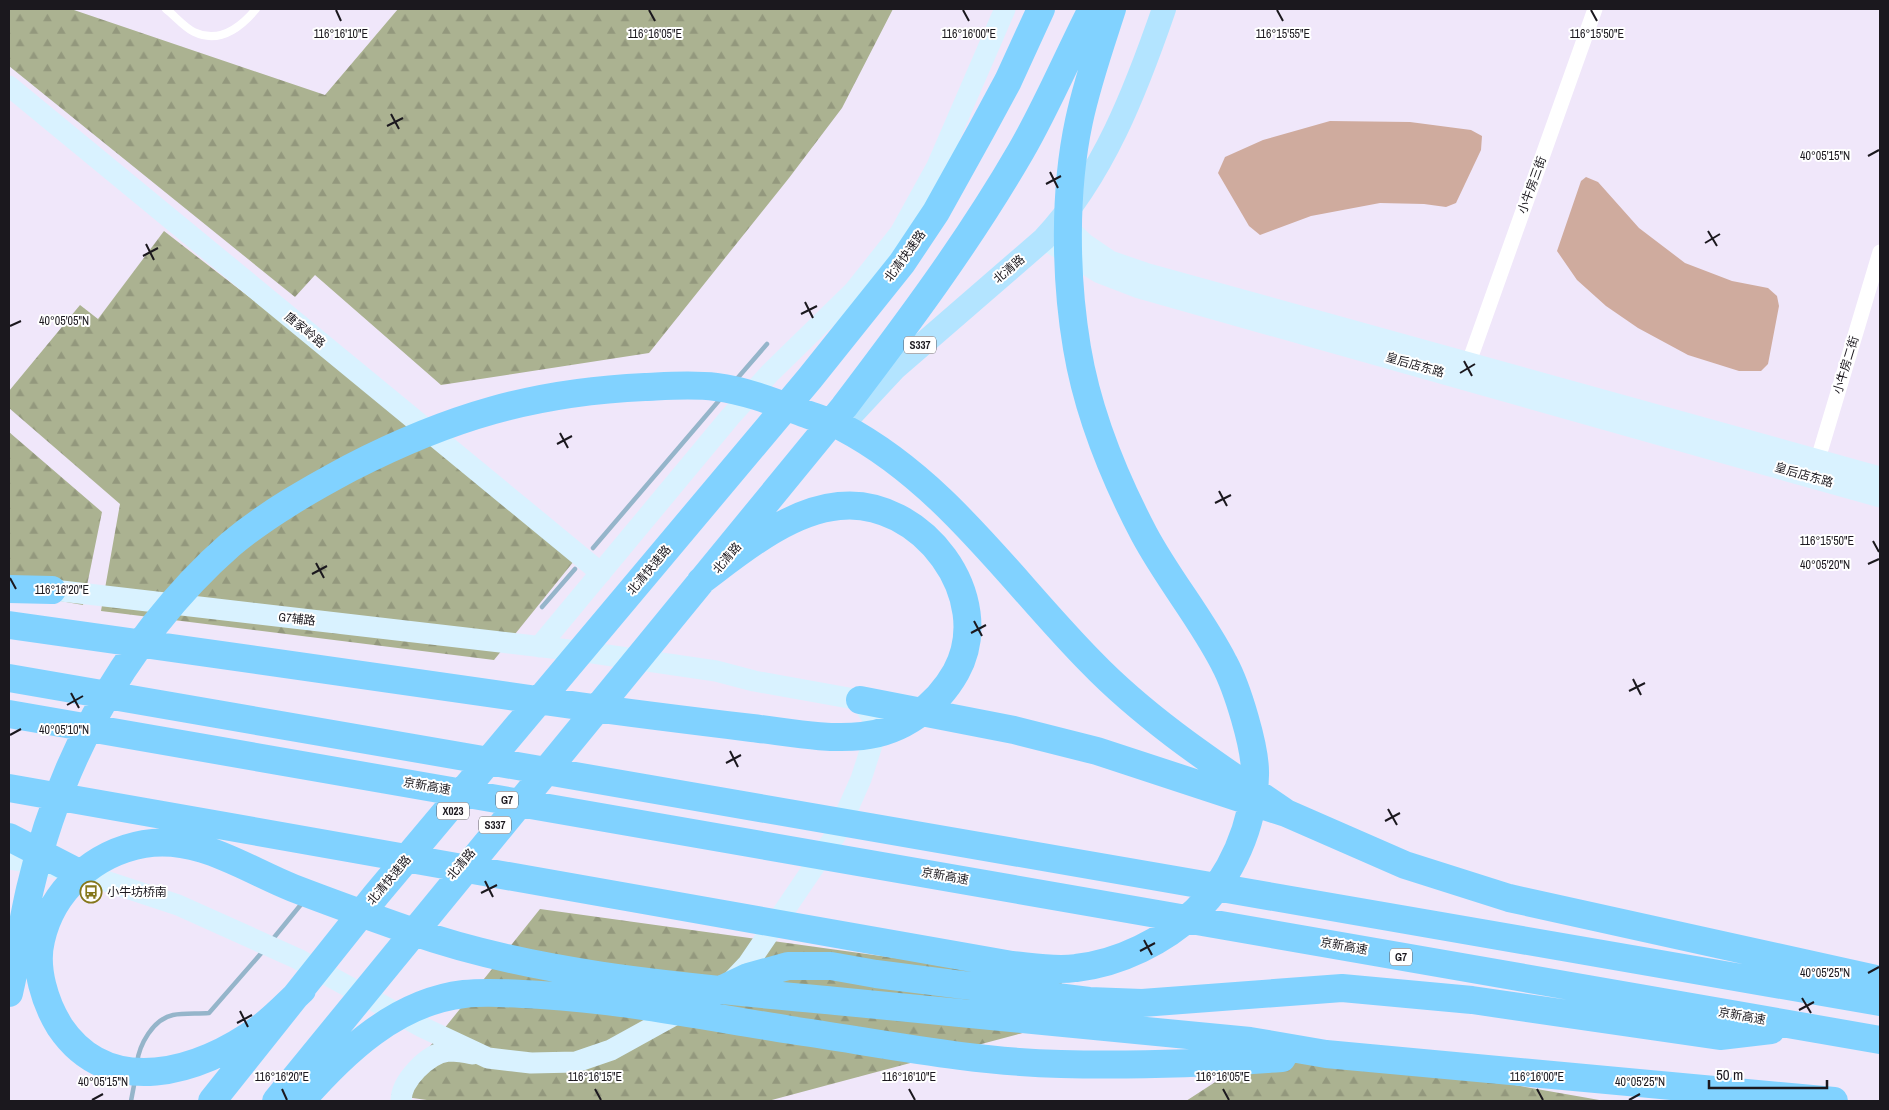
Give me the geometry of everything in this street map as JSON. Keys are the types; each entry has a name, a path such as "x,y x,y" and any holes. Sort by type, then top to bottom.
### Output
{"highway":[{"name":"北清快速路","path":"214,1101 376,895 803,386 902,263 936,212 981,132 1012,72 1041,9"},
{"path":"276,1101 844,406 971,233 1022,150 1092,9"},
{"path":"9,788 993,962 1045,968 1077,968 1124,957 1182,924 1205,902 1228,872 1242,840 1250,814 1256,774 1244,715 1224,663 1169,578 1145,536 1106,453 1088,396 1077,348 1070,283 1069,198 1079,122 1112,9"},
{"path":"9,993 29,893 41,846 67,774 95,716 119,676 153,629 190,584 226,550 276,512 323,483 395,445 451,422 554,396 612,389 716,387 768,400 839,426 908,470 963,522 1094,666 1134,701 1182,740 1286,813"},
{"path":"9,625 640,714 830,736 864,736 904,723 929,706 946,690 960,663 966,635 966,610 950,566 936,547 919,530 901,518 877,509 841,505 817,510 789,522 753,543 701,582"},
{"path":"9,587 52,590"},
{"path":"9,678 944,838 1880,1002"},
{"path":"860,700 1014,730 1097,751 1286,813 1405,865 1509,898 1880,980"},
{"name":"京新高速","path":"9,714 1880,1040"},
{"path":"9,837 75,871"},
{"path":"302,990 259,1029 215,1055 182,1068 149,1073 123,1070 97,1062 64,1032 52,1013 42,984 38,955 49,915 64,890 88,867 115,853 145,844 177,844 204,849 326,901 445,943 519,960 665,984 1250,1041 1326,1054 1834,1101"},
{"path":"725,988 748,977 788,966 832,966 876,974 1089,1001 1142,1003 1342,988 1472,1000 1720,1036 1798,1026"},
{"path":"300,1101 330,1068 365,1036 418,1006 463,994 512,994 581,998 912,1048 1051,1063 1210,1063 1326,1054"}],"main road":[{"path":"586,652 806,389 896,276 938,214 977,146 1017,59 1037,9"},
{"name":"北清路","path":"265,1101 634,659 699,590 894,368 1044,239 1061,221 1089,178 1118,126 1139,78 1164,9"},
{"name":"X023","path":"321,971 586,652"},
{"path":"214,1101 321,971"}],"street":[{"path":"539,647 730,417 770,373 854,291 900,233 937,166 1005,9"},
{"name":"小牛房三街","path":"1469,362 1595,9"},
{"name":"唐家岭路","path":"9,86 602,573"},
{"name":"皇后店东路","path":"1061,221 1085,244 1110,261 1469,362 1815,468 1880,497"},
{"name":"皇后店东路","path":"1044,239 1100,273 1139,288 1815,468 1880,477"},
{"name":"小牛房二街","path":"1815,468 1880,252"},
{"name":"G7辅路","path":"52,590 586,652 716,671 754,681 860,700"},
{"path":"401,1101 404,1087 426,1061 447,1051 531,1063 576,1062 611,1050 725,988 748,964 837,833 861,779 872,745 873,718 860,700"},
{"path":"9,858 75,871 178,905 269,945 321,971 422,1027 488,1058"}],"lane":[{"path":"166,9 194,32 211,34 229,33 242,25 256,9"}],"green space":[{"path":"9,9 71,9 325,95 398,9 893,9 842,108 789,178 649,353 441,385 315,275 295,297 9,66"},
{"path":"164,231 271,314 574,561 494,660 101,611 120,504 9,408 9,391 80,305 98,319"},
{"path":"9,432 102,512 83,605 9,592"},
{"path":"540,909 1062,981 1056,1024 768,1101 434,1101 391,1095"},
{"path":"1257,1055 1509,1084 1605,1101 1186,1101"}],"building":[{"path":"1330,121 1410,122 1471,130 1482,136 1481,150 1456,203 1446,207 1424,204 1380,203 1311,216 1260,235 1249,226 1218,173 1225,157 1263,140"},
{"path":"1586,177 1598,182 1639,228 1685,263 1732,281 1768,288 1777,296 1779,306 1768,364 1761,371 1739,371 1688,355 1638,328 1606,306 1577,280 1557,251 1581,181"}],"waterway":[{"path":"735,381 767,344"},
{"path":"593,548 722,397"},
{"path":"542,607 575,569"},
{"path":"272,940 303,902"},
{"path":"137,1063 144,1041 153,1027 166,1017 173,1015 209,1013 264,950"},
{"path":"131,1101 135,1080"}],"place":[{"name":"小牛坊桥南","path":"91,892"}]}
